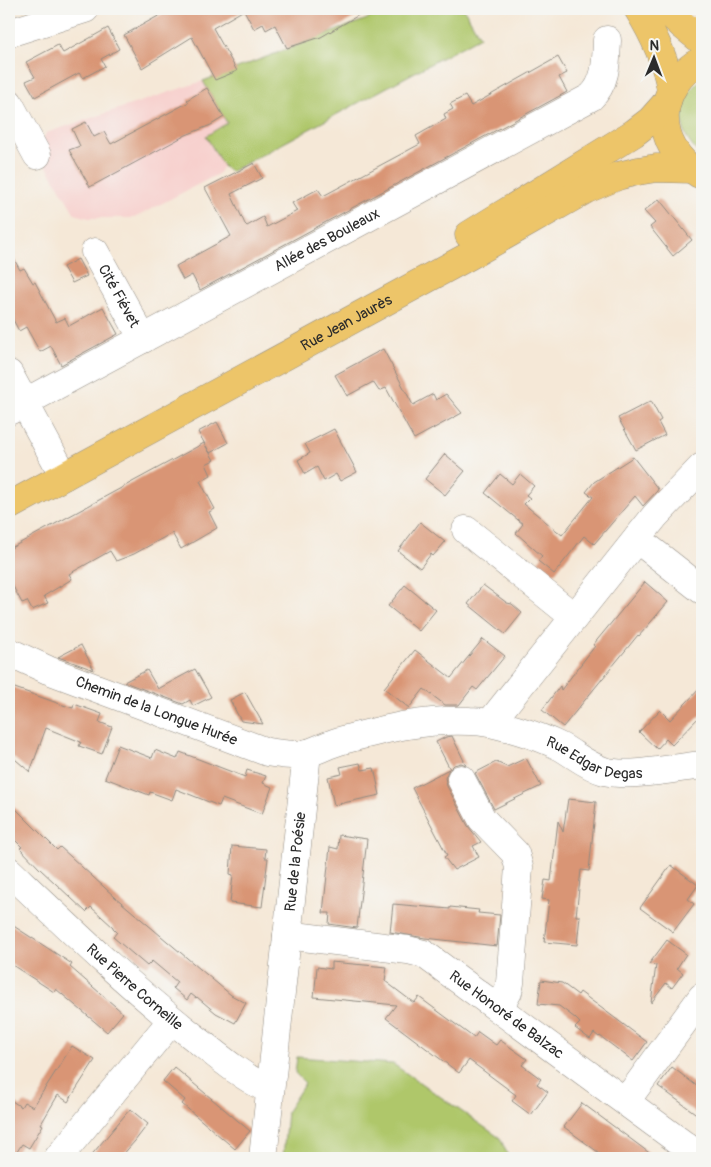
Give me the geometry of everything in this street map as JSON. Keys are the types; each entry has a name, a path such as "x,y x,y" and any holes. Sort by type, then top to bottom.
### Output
{"main road":[{"path":"638,9 661,52 668,73 669,96 665,121 668,139 677,156 697,172"},
{"path":"665,9 702,41"},
{"name":"Rue Jean Jaurès","path":"9,506 60,468 484,227 634,133 651,120 669,96 682,74 702,60"},
{"name":"Rue Jean Jaurès","path":"9,486 60,468 460,261 587,189 638,170 656,168 697,172"}],"street":[{"path":"9,33 86,9"},
{"name":"Allée des Bouleaux","path":"16,407 591,97 603,79 607,40"},
{"path":"9,103 37,155"},
{"name":"Cité Fiévet","path":"95,252 143,339"},
{"path":"9,374 16,407 60,468"},
{"path":"307,754 331,743 409,724 464,720 490,723 669,500 702,467"},
{"path":"466,530 574,617"},
{"path":"637,539 702,590"},
{"name":"Chemin de la Longue Hurée","path":"9,652 48,670 257,749 283,754 307,754"},
{"name":"Rue Edgar Degas","path":"490,723 554,744 596,768 612,773 702,765"},
{"name":"Rue de la Poésie","path":"263,1158 307,754"},
{"path":"461,779 482,819 514,853 519,867 510,983 508,992 499,1008"},
{"name":"Rue Pierre Corneille","path":"9,871 111,967 172,1020 248,1079 270,1090"},
{"name":"Rue Honoré de Balzac","path":"287,935 417,951 432,959 702,1158"},
{"path":"626,1101 702,996"},
{"path":"58,1158 172,1020"}],"shaded area":[{"path":"203,81 227,123 206,136 223,166 218,174 134,218 89,218 75,214 42,158 43,140 46,133"}],"green space":[{"path":"383,9 464,9 480,37 230,172 223,166 206,136 227,123 203,81 367,19"},
{"path":"702,79 702,156 693,148 687,138 683,128 682,117 683,106 687,96"},
{"path":"297,1057 393,1064 500,1138 509,1158 283,1158 287,1111 305,1083 295,1073"}],"building":[{"path":"171,9 369,9 321,37 287,48 275,25 266,30 263,24 254,29 244,10 213,28 237,71 215,80 192,37 142,68 124,35"},
{"path":"108,28 119,49 101,59 105,66 83,78 79,73 35,97 26,81 35,77 26,62 58,45 63,53"},
{"path":"558,57 567,73 559,77 567,92 200,290 192,275 183,280 176,266 231,236 205,188 254,163 262,178 231,194 247,226 263,217 267,227 297,211 292,203 318,189 323,196 420,144 416,136 446,119 444,114 453,109 450,104 465,96 471,106"},
{"path":"207,88 224,117 211,125 186,135 90,187 69,150 80,146 72,129 86,122 94,137 104,132 111,144 189,102 187,100"},
{"path":"659,199 692,240 673,256 650,227 655,223 644,211"},
{"path":"9,250 20,270 24,268 33,283 35,282 56,322 65,318 69,326 103,307 118,334 61,365 51,346 40,352 26,327 19,331 9,312"},
{"path":"78,259 87,276 72,283 63,267"},
{"path":"383,349 413,405 433,394 436,400 446,394 462,413 414,439 386,388 379,391 373,382 347,396 335,375"},
{"path":"651,401 661,420 658,422 665,435 636,450 618,418"},
{"path":"217,422 228,443 210,453 198,432"},
{"path":"334,429 357,472 340,481 336,474 324,481 317,467 305,474 298,460 310,453 305,444"},
{"path":"204,443 214,460 206,464 211,475 200,481 215,509 209,512 217,528 181,549 172,533 134,554 116,561 110,551 69,574 72,579 44,596 48,603 32,610 27,601 22,603 9,579 9,549"},
{"path":"445,454 465,471 445,495 425,479"},
{"path":"633,457 658,489 657,491 643,506 635,496 594,544 584,536 554,574 538,561 542,556 516,533 523,524 485,493 500,474 512,484 520,474 534,486 526,495 530,498 524,504 562,535 593,497 586,492 594,482"},
{"path":"420,522 445,542 433,556 431,554 420,568 398,551"},
{"path":"645,582 668,602 638,635 563,727 542,710 560,686 561,690 595,646 593,645"},
{"path":"405,585 436,610 419,631 388,606"},
{"path":"483,585 522,613 505,634 468,604"},
{"path":"483,639 505,656 477,690 473,687 459,705 445,705 424,689 409,708 384,688 415,650 451,678"},
{"path":"81,645 94,670 58,657"},
{"path":"195,669 211,697 193,706 190,700 183,704 124,682 147,670 158,689"},
{"path":"9,686 63,705 73,708 74,704 102,714 99,722 112,727 102,754 79,746 81,742 46,728 30,772 9,754"},
{"path":"702,686 702,714 672,745 666,739 657,749 639,732 660,710 670,720"},
{"path":"245,692 263,724 241,721 230,700"},
{"path":"452,736 466,765 461,763 454,765 450,769 436,742"},
{"path":"118,745 152,758 155,750 177,759 180,752 245,777 247,770 266,776 263,783 272,787 262,814 222,799 219,806 176,789 172,800 150,792 149,795 105,778"},
{"path":"526,758 541,786 494,809 475,773 496,762 507,767"},
{"path":"360,763 362,770 374,768 380,795 334,805 328,777 342,774 340,767"},
{"path":"449,769 445,778 447,786 468,826 481,842 473,846 479,857 454,870 444,857 447,855 412,788"},
{"path":"568,799 596,802 589,871 581,870 576,916 580,916 577,945 544,942 549,900 542,899 545,880 551,881 558,821 563,832"},
{"path":"9,802 57,850 60,847 115,897 231,995 246,1003 235,1023 216,1013 191,994 187,1000 173,988 177,982 152,961 147,966 113,937 117,932 91,907 86,912 40,869 9,834"},
{"path":"339,835 367,839 357,928 329,924 330,913 323,913 330,847 338,849"},
{"path":"232,846 266,849 265,858 268,858 262,907 230,903 233,875 230,874"},
{"path":"671,865 698,885 688,899 694,904 673,932 640,908"},
{"path":"393,904 450,909 450,907 479,910 478,913 500,915 497,946 390,932"},
{"path":"9,923 72,964 70,967 123,1013 107,1032 56,989 54,992 9,963"},
{"path":"667,940 686,954 677,968 683,973 672,988 666,983 651,1003 656,965 649,964"},
{"path":"331,962 387,967 385,981 414,1003 419,997 474,1038 478,1032 496,1045 500,1040 527,1059 522,1065 541,1079 537,1084 548,1092 531,1115 512,1101 516,1095 469,1060 459,1073 386,1018 396,1005 314,997 317,967 331,969"},
{"path":"541,980 562,983 578,995 580,992 647,1042 633,1061 600,1036 594,1033 590,1039 575,1028 580,1023 559,1006 538,1004"},
{"path":"72,1046 95,1060 68,1102 58,1095 29,1148 22,1144 13,1158 9,1158 9,1099 21,1107 24,1102 33,1107"},
{"path":"174,1067 250,1131 235,1149 182,1104 185,1100 163,1081"},
{"path":"672,1067 702,1090 702,1118 658,1086"},
{"path":"582,1103 656,1158 606,1158 564,1127"},
{"path":"130,1109 148,1124 135,1141 120,1158 89,1158"}]}
